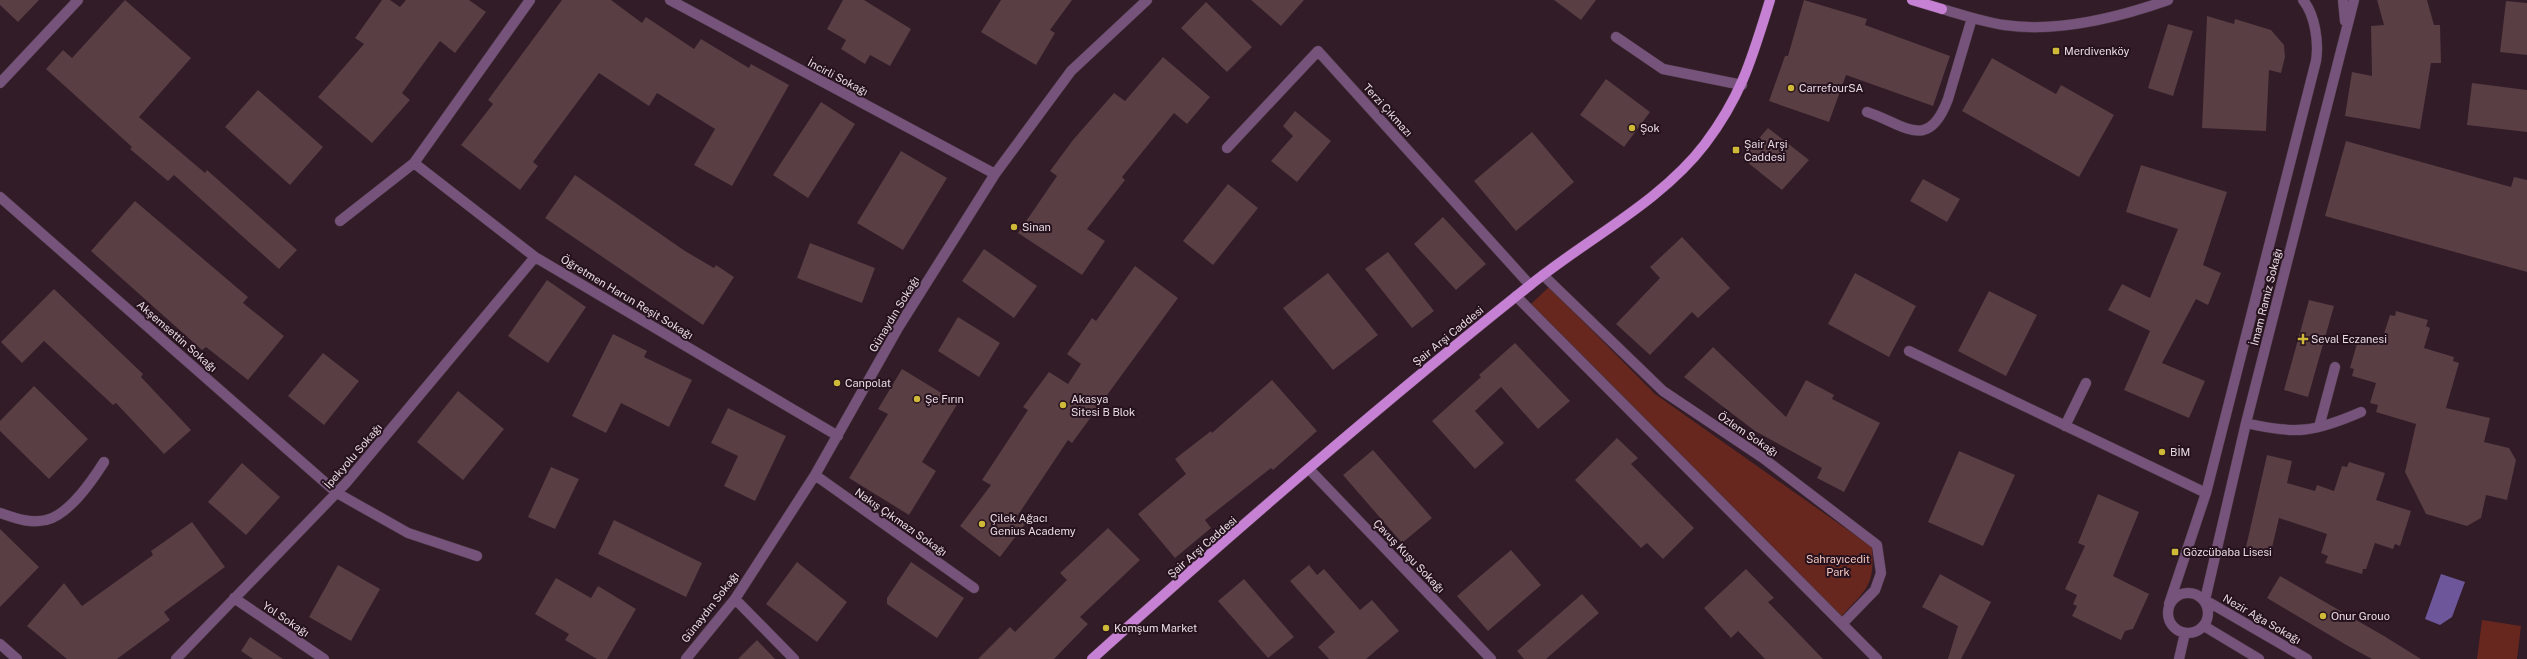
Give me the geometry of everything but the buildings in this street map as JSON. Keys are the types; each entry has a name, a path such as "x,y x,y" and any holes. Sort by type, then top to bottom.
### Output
{"main road":[{"name":"Şair Arşi Caddesi","path":"1092,659 1309,469 1516,296 1663,188 1704,146 1735,100 1751,64 1770,0"},
{"path":"1912,0 1942,9"},
{"path":"1926,0 1942,9"}],"street":[{"path":"0,83 78,0"},
{"path":"340,221 414,163 530,0"},
{"name":"İncirli Sokağı","path":"670,0 995,174"},
{"name":"Günaydın Sokağı","path":"686,659 735,599 815,475 898,328 995,174 1071,71 1147,0"},
{"path":"1942,9 1972,18 2018,27 2053,26 2112,18 2168,0"},
{"name":"İmam Ramiz Sokağı","path":"2169,604 2206,493 2316,61 2317,42 2311,15 2303,0"},
{"path":"2343,0 2345,16 2343,41"},
{"name":"İmam Ramiz Sokağı","path":"2205,600 2246,423 2354,0"},
{"path":"1867,112 1904,129 1919,132 1933,126 1944,111 1972,18"},
{"path":"1616,37 1663,69 1742,85"},
{"name":"Terzi Çıkmazı","path":"1227,148 1318,51 1530,285"},
{"name":"Öğretmen Harun Reşit Sokağı","path":"414,163 536,257 838,436"},
{"name":"Akşemsettin Sokağı","path":"0,197 338,493 408,533 476,556"},
{"name":"İpekyolu Sokağı","path":"176,659 338,493 536,257"},
{"name":"Özlem Sokağı","path":"1543,275 1663,391 1763,458 1877,545 1881,574 1875,590 1843,623"},
{"path":"1516,296 1843,623 1877,659"},
{"path":"1909,351 2206,493"},
{"path":"2319,428 2335,367"},
{"path":"2065,426 2086,383"},
{"path":"2246,423 2278,430 2301,431 2319,428 2361,412"},
{"path":"0,513 28,522 47,520 67,508 92,482 104,462"},
{"name":"Çavuş Kuşu Sokağı","path":"1309,469 1491,659"},
{"name":"Nakış Çıkmazı Sokağı","path":"815,475 974,588"},
{"path":"2189,592 2205,600 2209,613 2204,626 2192,633 2185,633 2170,622 2169,604 2177,595 2189,592"},
{"name":"Yol Sokağı","path":"234,598 324,659"},
{"path":"735,599 794,659"},
{"name":"Nezir Ağa Sokağı","path":"2205,600 2307,659"},
{"path":"2204,626 2259,659"},
{"path":"2179,659 2185,633"},
{"path":"0,644 17,659"}],"green space":[{"name":"Sahrayıcedit Park","path":"1549,287 1655,394 1872,547 1872,571 1867,586 1863,593 1841,617 1531,304"},
{"path":"2482,620 2521,626 2517,659 2477,659"}],"shaded area":[{"path":"2441,574 2465,582 2452,617 2440,625 2425,619"}],"place":[{"name":"Merdivenköy","path":"2056,51"},
{"name":"CarrefourSA","path":"1791,88"},
{"name":"Şok","path":"1632,128"},
{"name":"Şair Arşi Caddesi","path":"1736,150"},
{"name":"Sinan","path":"1014,227"},
{"name":"Seval Eczanesi","path":"2303,339"},
{"name":"Canpolat","path":"837,383"},
{"name":"Şe Fırın","path":"917,399"},
{"name":"Akasya Sitesi B Blok","path":"1063,405"},
{"name":"BİM","path":"2162,452"},
{"name":"Çilek Ağacı Genius Academy","path":"982,524"},
{"name":"Gözcübaba Lisesi","path":"2175,552"},
{"name":"Onur Grouo","path":"2323,616"},
{"name":"Komşum Market","path":"1106,628"}]}
